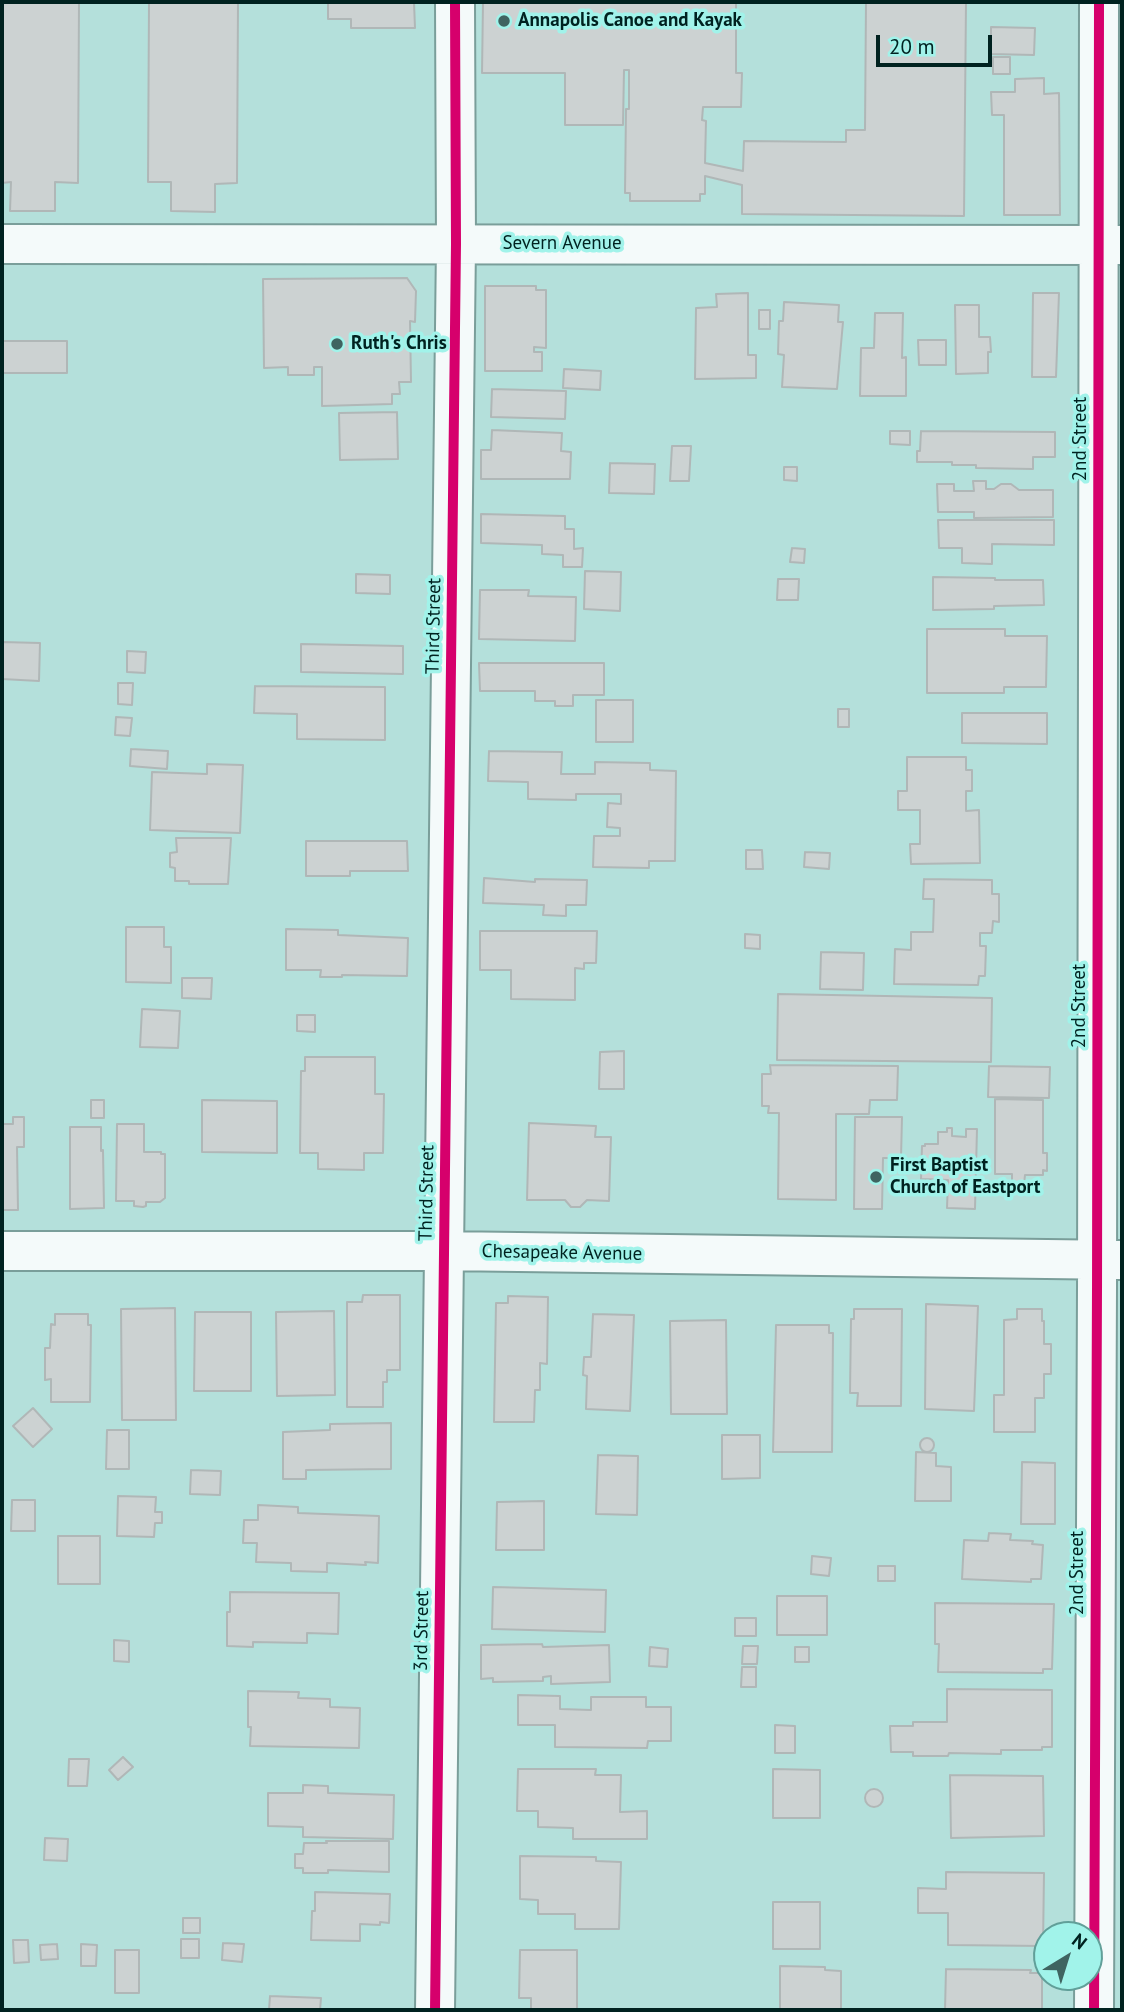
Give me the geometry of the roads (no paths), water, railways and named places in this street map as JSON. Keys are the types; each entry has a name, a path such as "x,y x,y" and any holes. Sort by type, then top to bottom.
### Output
{"street":[{"name":"Third Street","path":"443,1251 456,244 455,2"},
{"name":"2nd Street","path":"1094,2010 1110,1260 1111,245 1099,2"},
{"name":"Severn Avenue","path":"2,244 1111,245"},
{"name":"Chesapeake Avenue","path":"2,1251 443,1251 1110,1260"},
{"name":"3rd Street","path":"435,2010 443,1251"}],"place":[{"name":"Annapolis Canoe and Kayak","path":"504,21"},
{"name":"Ruth's Chris","path":"337,344"},
{"name":"First Baptist Church of Eastport","path":"876,1177"}]}
